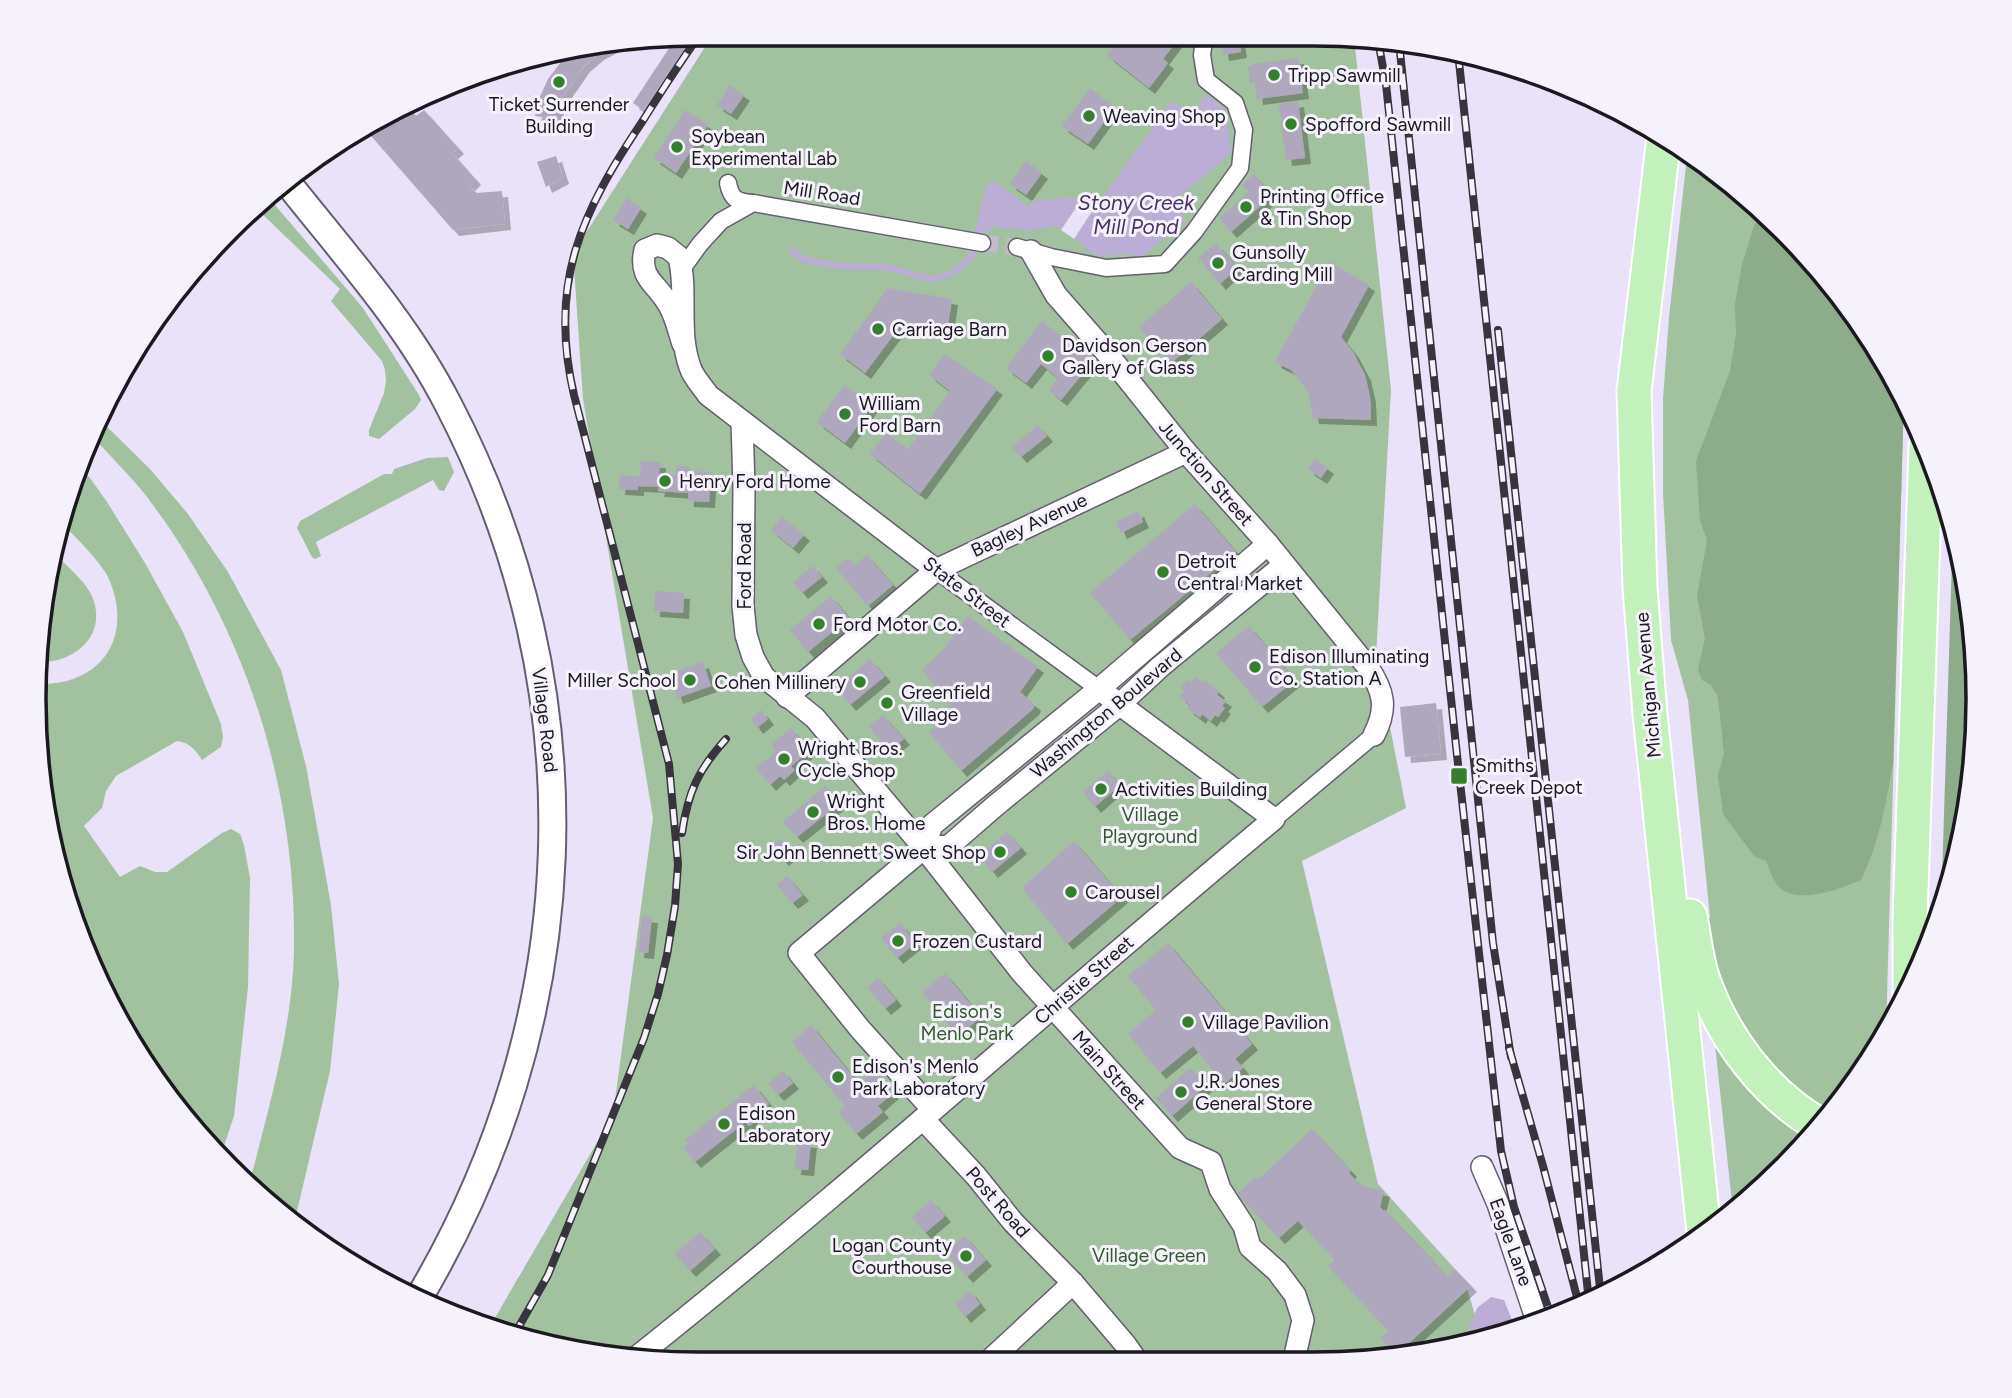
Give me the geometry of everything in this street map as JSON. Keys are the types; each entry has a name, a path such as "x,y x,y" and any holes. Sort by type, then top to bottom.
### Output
{"main road":[{"name":"Michigan Avenue","path":"1663,148 1634,391 1640,588 1650,714 1703,1223"},
{"path":"1910,964 1925,471"},
{"path":"1650,714 1703,979 1727,1031 1740,1051 1773,1090 1812,1120"},
{"path":"1910,919 1918,945"}],"street":[{"path":"1024,249 1106,268 1165,264 1194,232 1240,168 1244,130 1235,103 1206,80 1203,46"},
{"path":"728,183 733,199 752,203"},
{"name":"Village Road","path":"292,188 387,307 435,380 463,433 505,535 528,617 547,714 553,784 552,866 548,915 533,1009 511,1096 495,1143 459,1225 423,1291"},
{"path":"682,269 699,244 721,221 752,203"},
{"name":"Mill Road","path":"752,203 977,242"},
{"name":"State Street","path":"683,344 682,269 679,257 667,248 657,245 645,250 642,264 647,278 670,307 690,369 708,395 936,570 1274,820"},
{"name":"Junction Street","path":"1024,249 1056,295 1107,352 1185,452 1268,544 1377,682 1383,701 1382,719 1374,735"},
{"name":"Ford Road","path":"741,421 744,487 743,606 746,635 753,657 764,677 787,697"},
{"name":"Bagley Avenue","path":"787,697 936,570 1185,452"},
{"name":"Washington Boulevard","path":"799,953 924,848 932,825 1099,689 1268,544"},
{"name":"Washington Boulevard","path":"924,848 949,846 1284,565"},
{"name":"Main Street","path":"787,697 814,718 1053,1007 1180,1148 1211,1162 1220,1189 1244,1226 1250,1247 1277,1271 1295,1295 1303,1320 1296,1352"},
{"name":"Christie Street","path":"645,1350 928,1115 1374,735"},
{"name":"Post Road","path":"799,953 1013,1222 1073,1283"},
{"name":"Eagle Lane","path":"1482,1167 1503,1216 1535,1314"},
{"path":"999,1352 1073,1283 1131,1352"}],"green space":[{"path":"706,46 1355,47 1391,390 1376,656 1406,808 1302,861 1378,1184 1464,1279 1480,1330 1398,1347 1356,1351 699,1352 614,1347 572,1340 494,1319 613,1115 653,818 583,399 573,253"},
{"path":"1686,163 1744,208 1804,268 1856,336 1879,372 1903,419 1887,1012 1856,1062 1821,1110 1781,1078 1746,1033 1721,980 1706,920 1710,917 1688,700 1671,640 1663,493 1663,399"},
{"path":"274,203 363,308 419,395 421,400 415,409 379,439 369,436 369,430 384,393 385,370 382,361 331,301 340,289 262,214"},
{"path":"1757,220 1775,237 1831,301 1879,372 1903,419 1893,763 1888,793 1877,838 1861,880 1819,894 1796,895 1778,886 1766,861 1754,856 1723,814 1718,776 1724,753 1718,697 1711,685 1702,680 1698,670 1705,638 1697,596 1707,540 1700,521 1696,461 1730,371 1736,334 1735,304 1742,264"},
{"path":"106,426 150,469 188,514 228,572 281,670 306,766 331,905 339,984 330,1071 296,1213 251,1174 280,1062 294,952 293,891 286,830 275,771 259,712 238,655 212,600 182,547 127,473 98,442"},
{"path":"448,457 454,472 444,491 439,490 433,480 316,542 321,556 315,559 312,557 297,528 300,521 384,474 392,474 394,469 427,458"},
{"path":"86,474 145,563 183,632 221,724 221,747 202,760 192,747 177,741 116,776 106,791 102,808 84,826 120,877 140,866 155,872 167,872 222,833 231,829 240,834 250,878 248,987 234,1116 224,1147 181,1097 156,1062 113,988 80,909 58,826 47,742 46,684 63,682 82,675 97,665 108,652 115,636 117,618 115,598 108,577 68,530"},
{"path":"61,560 88,588 96,608 96,621 87,642 78,651 47,662 47,656"},
{"path":"1952,563 1965,656 1965,742 1954,826 1942,874"},
{"path":"1713,1026 1807,1126 1775,1161 1732,1200"}],"water":[{"name":"Stony Creek Mill Pond","path":"1205,94 1226,110 1231,153 1172,202 1187,220 1142,257 1126,254 1099,256 1089,252 1067,229 1052,226 1029,231 992,226 991,232 976,230 987,184 995,182 1031,208 1032,201 1071,197 1097,204 1172,101 1193,114"},
{"path":"1491,1297 1504,1300 1512,1321 1467,1334 1477,1308"}],"pier":[{"path":"1084,196 1100,199 1074,239 1061,230"}],"building":[{"path":"687,46 643,110 633,103 670,47"},
{"path":"1114,46 1173,46 1163,59 1168,63 1149,88 1107,55"},
{"path":"1222,46 1240,46 1241,52 1223,55"},
{"name":"Ticket Surrender Building","path":"599,54 584,66 561,99 554,119 535,116 548,79 562,60"},
{"name":"Tripp Sawmill","path":"1298,58 1303,93 1257,99 1255,83 1250,83 1248,67 1252,64"},
{"path":"730,85 744,95 731,114 717,105"},
{"name":"Weaving Shop","path":"1090,88 1115,107 1088,144 1062,126"},
{"name":"Spofford Sawmill","path":"1298,101 1305,158 1286,160 1279,104"},
{"path":"424,110 458,148 452,153 475,179 469,185 476,193 502,191 505,224 453,230 370,134 412,112 416,116"},
{"name":"Soybean Experimental Lab","path":"685,110 708,125 676,173 654,158"},
{"name":"Ticket Surrender Building","path":"556,156 563,178 546,187 537,162"},
{"path":"1026,161 1042,173 1026,195 1010,184"},
{"name":"Printing Office & Tin Shop","path":"1254,174 1273,195 1231,232 1219,218 1249,192 1242,185"},
{"path":"627,198 641,208 628,229 613,220"},
{"name":"Gunsolly Carding Mill","path":"1216,243 1237,268 1220,284 1198,258"},
{"path":"1330,262 1369,285 1341,337 1353,352 1365,375 1371,420 1313,418 1309,395 1304,386 1291,370 1275,362"},
{"path":"1191,282 1222,319 1170,364 1139,327"},
{"name":"Carriage Barn","path":"888,288 952,299 947,333 901,325 865,373 840,354"},
{"path":"1042,321 1093,361 1061,400 1049,390 1058,378 1041,364 1026,383 1006,368"},
{"path":"945,354 997,389 920,494 870,454 886,433 908,449 950,391 929,375"},
{"name":"William Ford Barn","path":"844,385 872,406 845,443 817,422"},
{"path":"1038,425 1047,436 1021,457 1012,447"},
{"path":"1315,459 1328,468 1321,478 1308,469"},
{"name":"Henry Ford Home","path":"641,461 660,462 659,473 676,475 677,466 690,467 690,471 711,472 709,502 688,501 688,493 658,491 659,487 619,489 620,475 640,477"},
{"name":"Detroit Central Market","path":"1195,504 1236,552 1130,640 1090,593"},
{"path":"1138,511 1143,522 1121,533 1116,522"},
{"path":"782,517 804,535 793,548 771,530"},
{"path":"867,555 893,585 868,606 836,568 848,558 855,565"},
{"path":"813,566 822,577 802,593 793,582"},
{"path":"655,591 684,593 683,613 654,611"},
{"name":"Ford Motor Co.","path":"831,596 849,618 808,652 790,630"},
{"path":"968,616 1038,667 1020,692 1035,705 1033,709 961,771 929,732 942,722 937,716 951,705 922,670 943,650"},
{"name":"Edison Illuminating Co. Station A","path":"1249,626 1295,680 1262,707 1216,653"},
{"name":"Cohen Millinery","path":"870,659 885,676 850,705 836,688"},
{"name":"Miller School","path":"703,662 711,686 677,698 669,674"},
{"path":"1195,677 1203,683 1205,680 1219,692 1217,695 1226,701 1222,706 1225,708 1211,721 1202,714 1200,718 1187,708 1190,705 1179,696 1184,691 1181,688 1187,680 1191,682"},
{"name":"Smiths Creek Depot","path":"1436,703 1441,754 1405,757 1400,707"},
{"path":"761,710 768,719 757,728 751,719"},
{"path":"883,715 904,739 889,751 869,727"},
{"name":"Wright Bros. Cycle Shop","path":"791,728 810,750 791,766 795,770 784,780 780,776 770,785 756,768 776,751 771,745"},
{"name":"Activities Building","path":"1108,771 1120,785 1095,807 1083,792"},
{"name":"Wright Bros. Home","path":"825,786 840,803 797,837 783,822"},
{"name":"Sir John Bennett Sweet Shop","path":"1007,832 1021,848 992,872 979,856"},
{"path":"780,839 791,853 783,860 771,846"},
{"name":"Carousel","path":"1074,841 1122,897 1067,944 1022,888"},
{"path":"787,876 803,895 792,903 777,885"},
{"path":"642,916 652,917 648,953 638,952"},
{"name":"Frozen Custard","path":"900,923 916,943 897,958 881,938"},
{"name":"Village Pavilion","path":"1168,943 1252,1044 1235,1059 1243,1068 1224,1084 1193,1046 1160,1073 1128,1034 1156,1010 1128,976"},
{"path":"945,973 981,1017 958,1036 922,992"},
{"path":"878,978 896,1000 885,1009 867,987"},
{"name":"Edison's Menlo Park Laboratory","path":"811,1025 859,1084 875,1071 893,1093 878,1106 883,1112 856,1134 838,1112 845,1106 792,1042"},
{"name":"J.R. Jones General Store","path":"1190,1068 1206,1086 1172,1116 1156,1098"},
{"path":"783,1071 793,1083 778,1095 768,1084"},
{"name":"Edison Laboratory","path":"754,1085 769,1104 751,1118 754,1122 749,1126 745,1122 695,1162 683,1148 688,1144 685,1140"},
{"path":"1312,1129 1351,1171 1349,1173 1360,1185 1384,1191 1380,1207 1447,1276 1455,1269 1471,1286 1406,1346 1390,1348 1381,1338 1388,1331 1328,1266 1335,1260 1298,1221 1279,1238 1237,1194 1255,1177 1258,1180"},
{"path":"798,1141 811,1142 808,1170 795,1169"},
{"path":"931,1200 945,1216 925,1233 912,1217"},
{"path":"700,1232 715,1249 690,1271 675,1254"},
{"name":"Logan County Courthouse","path":"965,1236 986,1260 967,1277 946,1252"},
{"path":"970,1291 980,1304 965,1317 955,1304"}],"waterway":[{"path":"792,251 802,258 821,263 885,267 934,279 952,273 973,255 979,230 984,225"}],"tunnel":[{"path":"982,243 1017,247"}],"railway":[{"path":"519,1327 548,1275 644,1038 658,994 675,906 678,864 669,764 574,395 567,355 565,318 568,283 575,251 587,219 620,155 692,46"},
{"path":"1380,49 1386,84 1501,1151 1514,1207 1548,1308"},
{"path":"1400,51 1493,943 1511,1057"},
{"path":"1459,63 1588,1292"},
{"path":"1498,330 1600,1286"},
{"path":"682,833 687,805 696,782 708,761 726,739"},
{"path":"1509,1048 1577,1297"}],"place":[{"name":"Tripp Sawmill","path":"1274,75"},
{"name":"Ticket Surrender Building","path":"559,82"},
{"name":"Weaving Shop","path":"1089,116"},
{"name":"Spofford Sawmill","path":"1291,124"},
{"name":"Soybean Experimental Lab","path":"677,147"},
{"name":"Printing Office & Tin Shop","path":"1246,207"},
{"name":"Gunsolly Carding Mill","path":"1218,263"},
{"name":"Carriage Barn","path":"878,329"},
{"name":"Davidson Gerson Gallery of Glass","path":"1048,356"},
{"name":"William Ford Barn","path":"845,414"},
{"name":"Henry Ford Home","path":"665,481"},
{"name":"Detroit Central Market","path":"1163,572"},
{"name":"Ford Motor Co.","path":"819,624"},
{"name":"Edison Illuminating Co. Station A","path":"1255,667"},
{"name":"Miller School","path":"690,680"},
{"name":"Cohen Millinery","path":"860,682"},
{"name":"Greenfield Village","path":"887,703"},
{"name":"Wright Bros. Cycle Shop","path":"784,759"},
{"name":"Smiths Creek Depot","path":"1459,776"},
{"name":"Activities Building","path":"1101,789"},
{"name":"Wright Bros. Home","path":"813,812"},
{"name":"Sir John Bennett Sweet Shop","path":"1000,852"},
{"name":"Carousel","path":"1071,892"},
{"name":"Frozen Custard","path":"898,941"},
{"name":"Village Pavilion","path":"1188,1022"},
{"name":"Edison's Menlo Park Laboratory","path":"838,1077"},
{"name":"J.R. Jones General Store","path":"1181,1092"},
{"name":"Edison Laboratory","path":"724,1124"},
{"name":"Logan County Courthouse","path":"966,1256"}],"park label":[{"name":"Village Playground","path":"1150,825"},
{"name":"Edison's Menlo Park","path":"967,1022"},
{"name":"Village Green","path":"1149,1255"}]}
